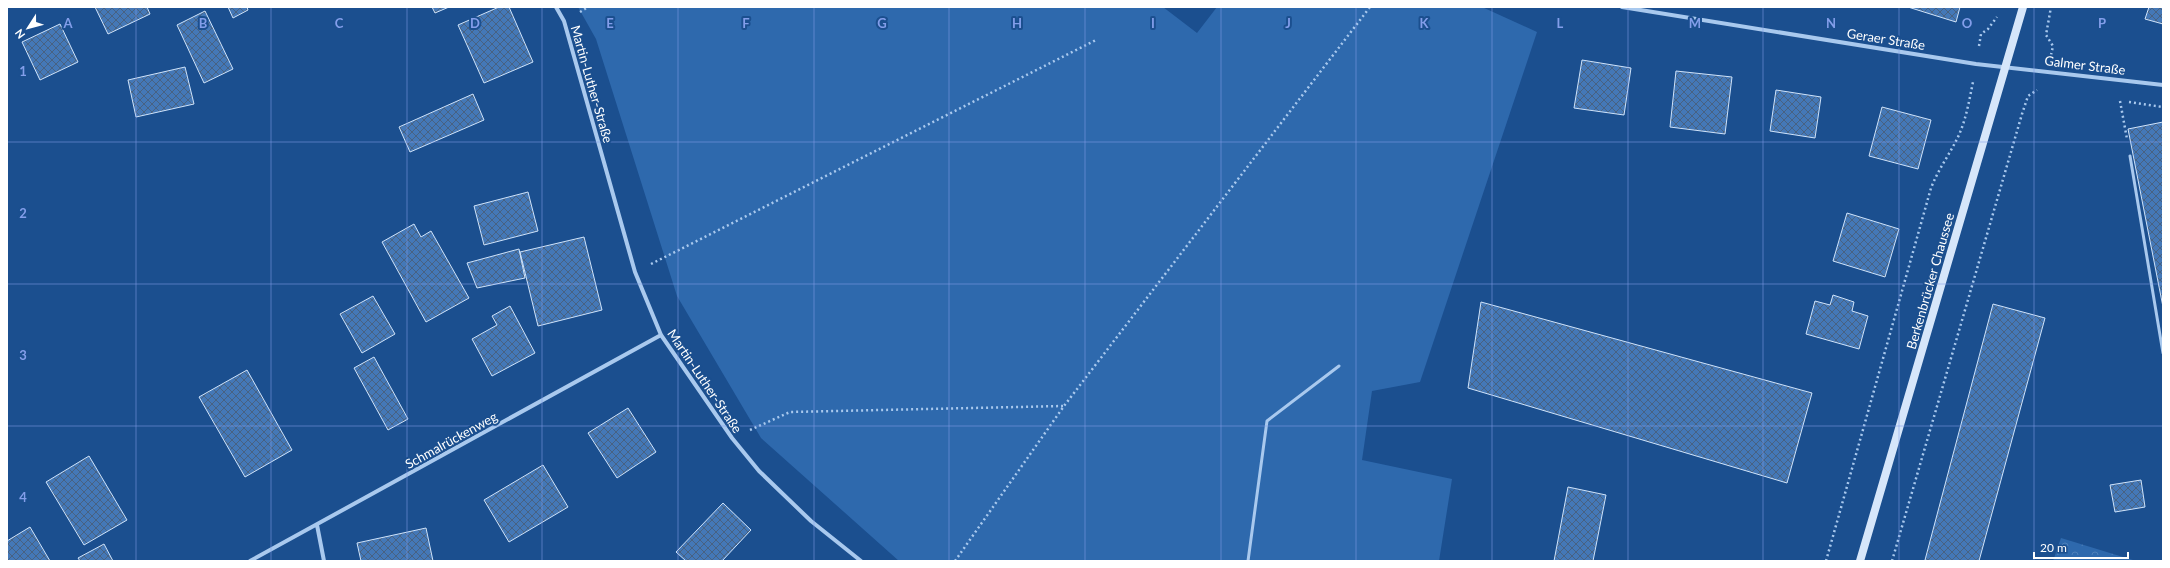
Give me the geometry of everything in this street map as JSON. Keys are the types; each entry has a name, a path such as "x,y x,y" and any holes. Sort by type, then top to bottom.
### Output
{"main road":[{"name":"Berkenbrücker Chaussee","path":"1860,561 2023,7"}],"street":[{"name":"Martin-Luther-Straße","path":"556,7 564,21 635,272 661,335 732,438 759,471 811,521 860,561"},
{"name":"Geraer Straße","path":"1622,7 1976,64 2006,66"},
{"name":"Galmer Straße","path":"2006,66 2163,85"},
{"name":"Schmalrückenweg","path":"250,561 661,335"},
{"path":"317,525 324,561"}],"lane":[{"path":"2130,156 2163,353"},
{"path":"1248,561 1267,421 1339,366"}],"path":[{"path":"955,561 1064,406 1370,7"},
{"path":"1892,561 2028,96 2036,91 2045,89 2053,46 2046,35 2052,7"},
{"path":"1826,561 1931,188 1937,173 1957,139 1963,123 1981,34 1996,20 1998,13"},
{"path":"635,272 1096,40"},
{"path":"2120,100 2130,156"},
{"path":"732,438 790,412 1064,406"}],"green space":[{"path":"578,7 1163,7 1197,33 1217,7 1482,7 1537,32 1420,382 1372,391 1362,460 1452,479 1439,561 899,561 761,438 677,296 596,39"},
{"path":"2061,538 2136,561 2053,561"}],"building":[{"path":"95,7 147,7 150,14 108,34"},
{"path":"228,7 247,7 248,10 233,18"},
{"path":"432,7 449,7 435,13"},
{"path":"499,7 509,7 533,62 484,83 458,25"},
{"path":"1908,7 1960,7 1956,22"},
{"path":"2149,7 2163,7 2163,24 2145,19"},
{"path":"205,11 233,69 204,83 177,25"},
{"path":"60,24 78,62 40,80 22,42"},
{"path":"1582,60 1631,68 1624,115 1574,108"},
{"path":"185,67 194,104 136,117 128,80"},
{"path":"1676,71 1732,77 1725,134 1670,127"},
{"path":"1776,90 1821,97 1815,138 1770,131"},
{"path":"473,94 484,120 410,152 399,127"},
{"path":"1882,107 1931,120 1918,169 1869,156"},
{"path":"2163,122 2163,307 2128,129"},
{"path":"528,192 538,231 484,245 474,206"},
{"path":"1847,213 1899,229 1885,277 1833,261"},
{"path":"414,224 421,237 431,231 469,298 426,322 382,242"},
{"path":"584,237 602,310 538,326 520,252"},
{"path":"519,249 525,278 477,288 467,263"},
{"path":"1833,295 1854,302 1852,311 1868,316 1859,349 1806,334 1815,301 1830,305"},
{"path":"373,296 395,334 362,353 340,314"},
{"path":"1481,302 1812,393 1787,483 1468,388"},
{"path":"1993,304 2045,318 1979,561 1928,561 1925,560"},
{"path":"510,306 535,353 492,376 472,339 497,325 492,316"},
{"path":"374,357 408,419 388,430 354,368"},
{"path":"247,370 292,450 245,477 199,397"},
{"path":"628,408 656,452 617,478 588,433"},
{"path":"89,456 127,520 84,545 46,482"},
{"path":"543,465 568,507 509,542 484,500"},
{"path":"2141,480 2145,507 2115,512 2110,485"},
{"path":"1568,487 1606,495 1593,561 1554,561"},
{"path":"723,503 751,530 722,561 686,561 676,552"},
{"path":"30,527 50,561 7,561 7,541"},
{"path":"426,528 433,561 361,561 357,543"},
{"path":"104,544 113,561 80,561 78,558"}]}
